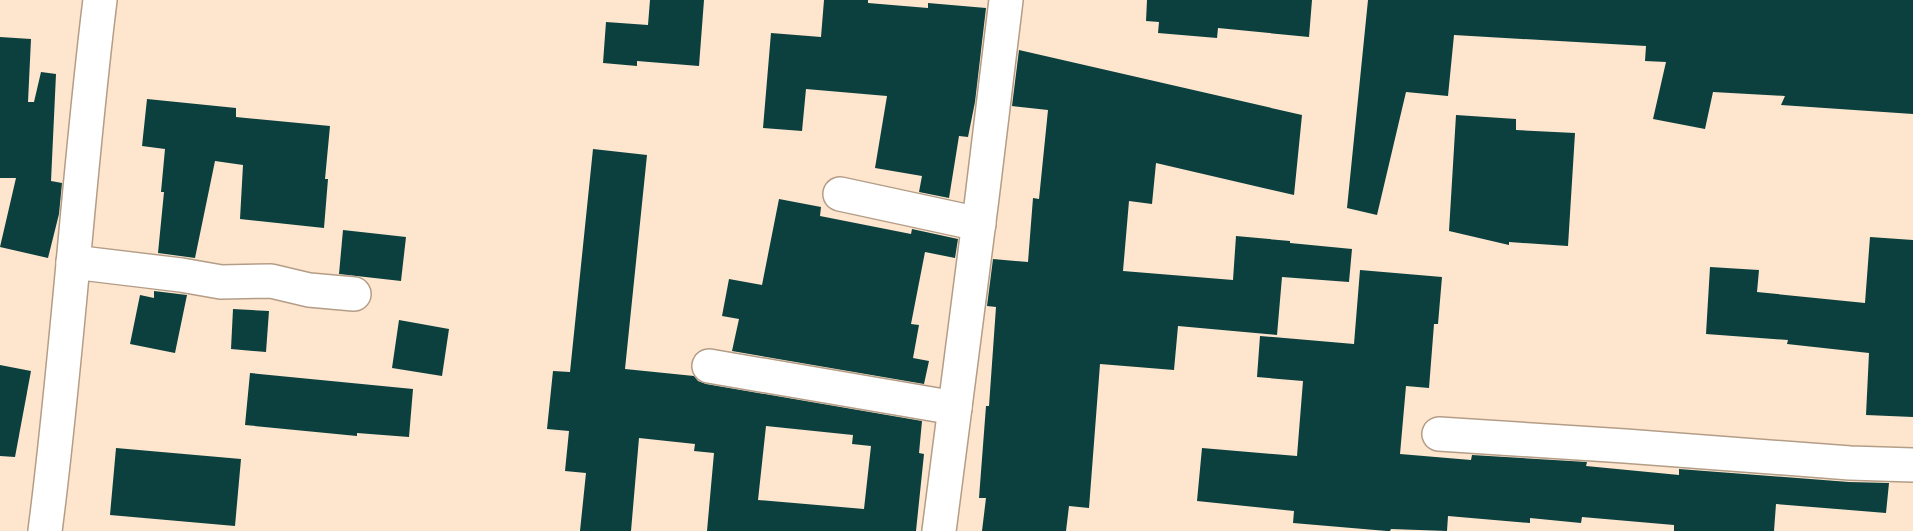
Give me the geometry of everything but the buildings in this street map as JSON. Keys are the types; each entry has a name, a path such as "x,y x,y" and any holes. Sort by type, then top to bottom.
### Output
{"street":[{"path":"45,531 55,457 100,0"},
{"path":"939,531 1006,0"},
{"path":"840,194 979,224"},
{"path":"73,262 221,282 271,280 309,290 354,294"},
{"path":"709,366 955,408"},
{"path":"1439,435 1850,463 1913,465"}]}
